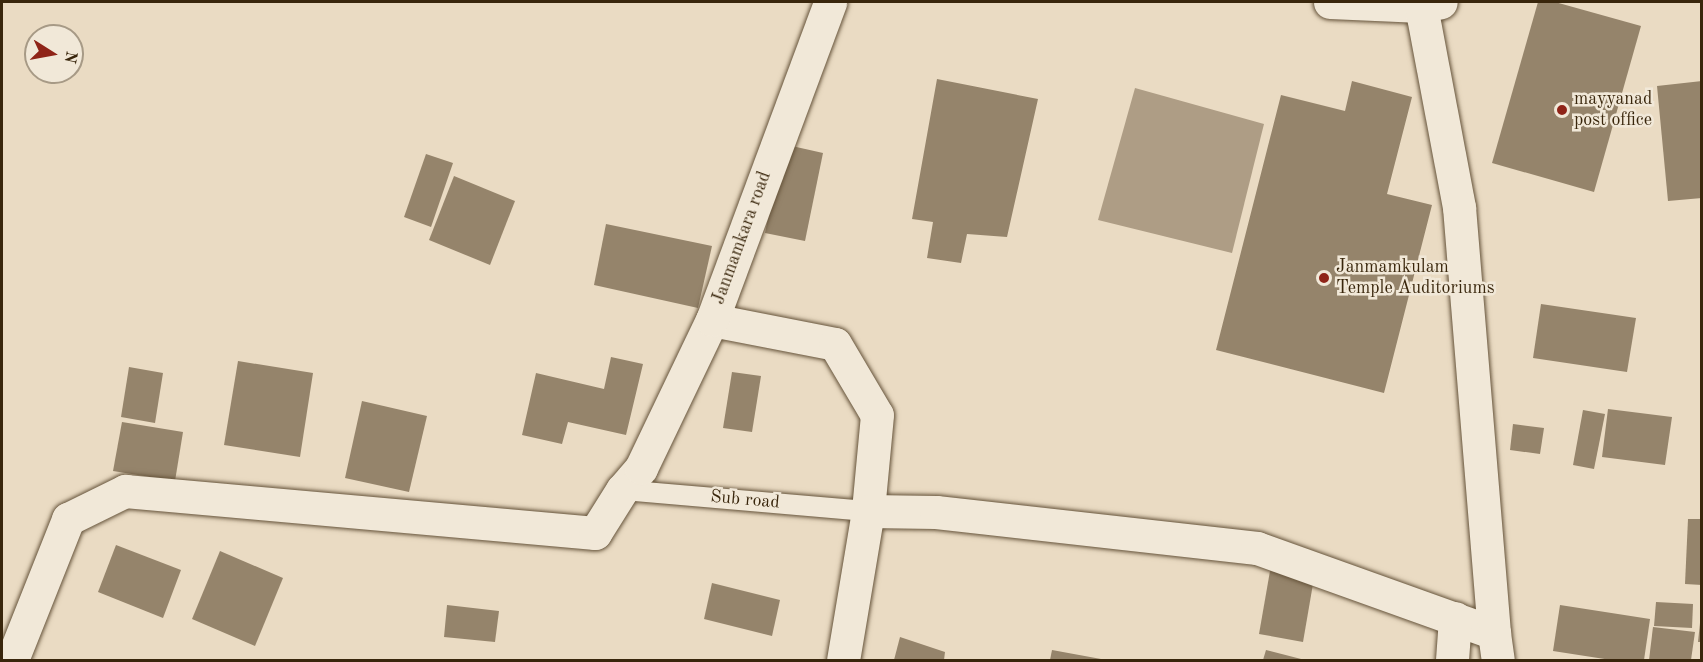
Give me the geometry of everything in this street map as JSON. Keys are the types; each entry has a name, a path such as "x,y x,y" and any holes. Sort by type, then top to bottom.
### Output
{"street":[{"name":"Janmamkara road","path":"12,660 68,519 126,491 596,533 632,479 712,320 830,2"},
{"path":"1330,2 1431,4 1459,207 1496,646"},
{"path":"712,320 835,344 877,415 868,511 843,660"},
{"path":"868,511 936,512 1257,548 1455,618 1496,646"},
{"path":"1452,660 1455,618"}],"lane":[{"name":"Sub road","path":"632,479 868,511"}],"shaded area":[{"path":"1135,88 1264,124 1232,253 1098,220"}],"building":[{"name":"mayyanad post office","path":"1538,2 1555,2 1641,26 1594,192 1492,163"},
{"path":"937,79 1038,99 1007,237 967,234 961,263 927,258 933,222 912,219"},
{"name":"Janmamkulam Temple Auditoriums","path":"1352,81 1412,97 1387,194 1432,205 1384,393 1216,350 1281,95 1345,111"},
{"path":"1702,81 1702,198 1668,201 1657,86"},
{"path":"783,144 823,153 805,241 765,233"},
{"path":"426,154 453,163 431,227 404,217"},
{"path":"454,176 515,201 490,265 429,240"},
{"path":"606,224 712,246 698,308 594,285"},
{"path":"1541,304 1636,318 1627,372 1533,358"},
{"path":"611,357 643,364 626,435 568,422 562,444 522,435 536,373 604,389"},
{"path":"238,361 313,373 300,457 224,445"},
{"path":"129,367 163,373 155,423 121,417"},
{"path":"732,372 761,376 752,432 723,428"},
{"path":"362,401 427,416 409,492 345,478"},
{"path":"1608,409 1672,417 1665,465 1602,457"},
{"path":"1583,410 1605,414 1594,469 1573,465"},
{"path":"122,422 183,432 175,481 113,471"},
{"path":"1513,424 1544,428 1540,454 1510,450"},
{"path":"1688,519 1702,519 1702,585 1685,584"},
{"path":"116,545 181,570 163,618 98,592"},
{"path":"220,551 283,578 255,646 192,619"},
{"path":"1270,571 1314,578 1303,642 1259,634"},
{"path":"712,583 780,600 772,636 704,619"},
{"path":"1656,602 1693,604 1692,628 1654,626"},
{"path":"447,605 499,611 495,642 444,637"},
{"path":"1560,605 1650,619 1644,660 1611,660 1553,651"},
{"path":"1700,623 1702,623 1702,642 1698,642"},
{"path":"1653,627 1695,632 1691,660 1649,660"},
{"path":"900,637 945,652 944,660 894,660"},
{"path":"1052,650 1101,659 1101,660 1050,660"},
{"path":"1266,650 1305,660 1263,660"}],"place":[{"name":"mayyanad post office","path":"1562,110"},
{"name":"Janmamkulam Temple Auditoriums","path":"1324,278"}]}
